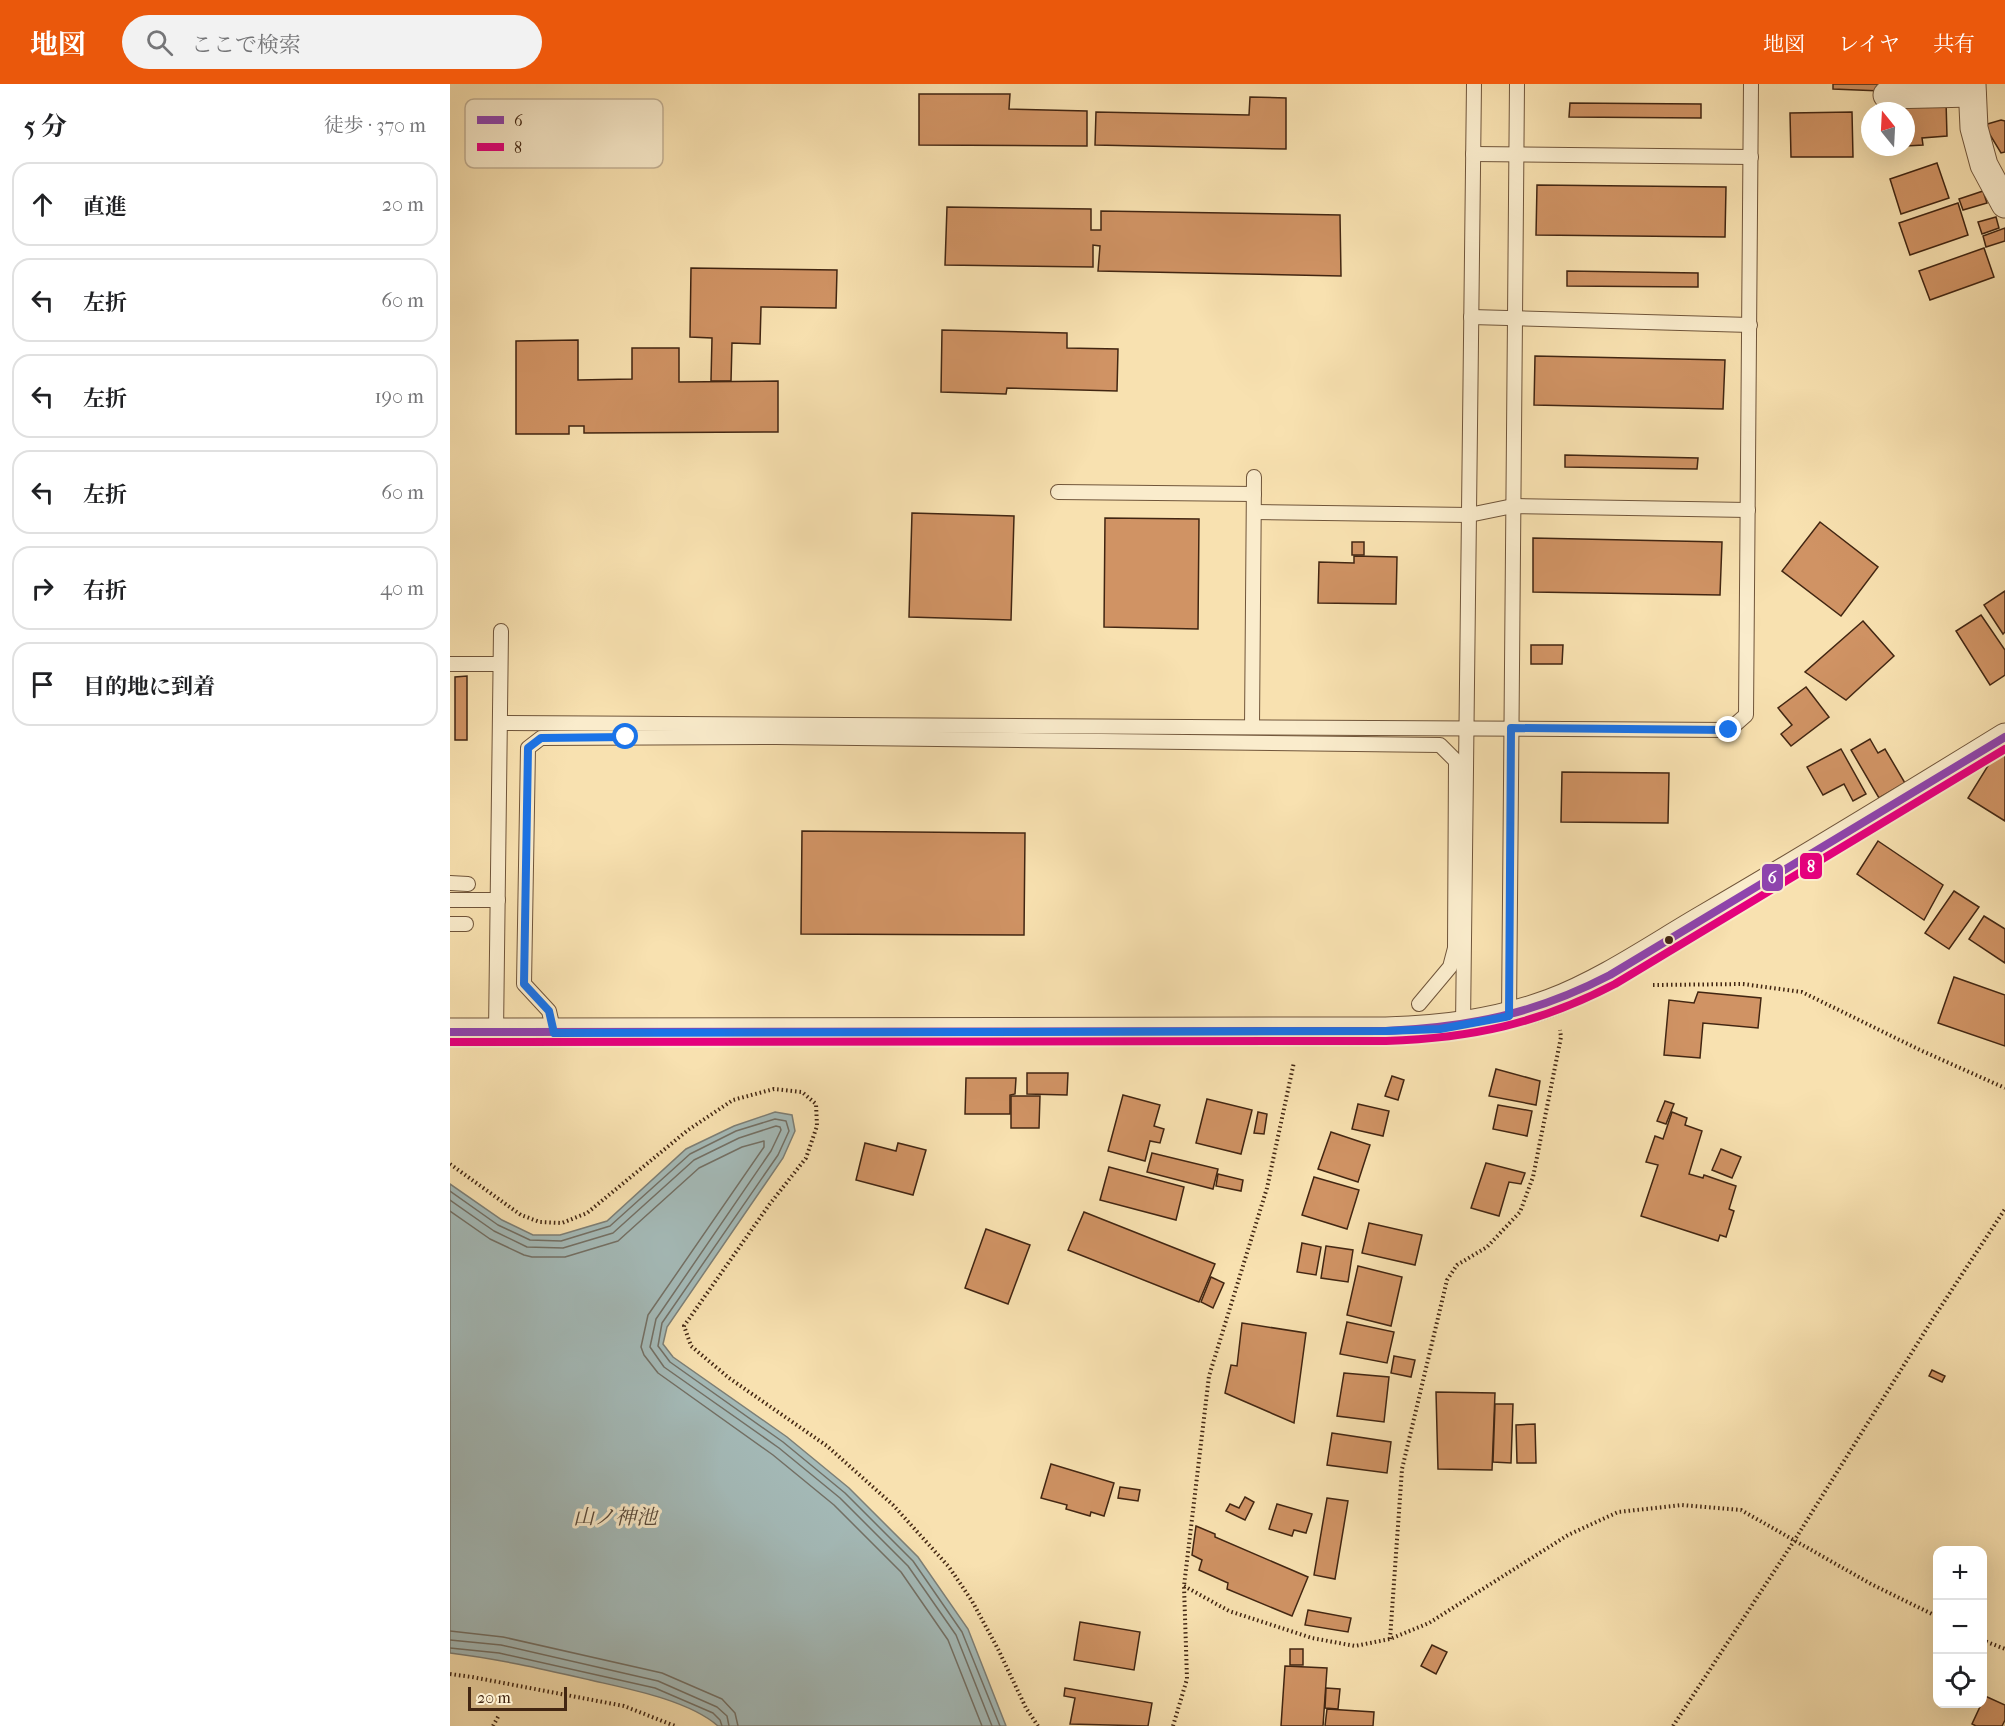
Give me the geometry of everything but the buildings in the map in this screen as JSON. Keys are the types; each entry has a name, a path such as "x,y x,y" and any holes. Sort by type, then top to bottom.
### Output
{"street":[{"path":"1887,95 1972,88 1974,128 1984,165 2005,204"},
{"path":"450,1032 1301,1032 1408,1030 1464,1026 1509,1016 1551,1002 1595,982 1811,856 2005,737"}],"lane":[{"path":"1464,1026 1474,84"},
{"path":"1509,1016 1517,84"},
{"path":"500,723 1729,730 1746,715 1751,84"},
{"path":"1473,154 1751,157"},
{"path":"1471,318 1750,325"},
{"path":"1252,727 1254,477"},
{"path":"1058,492 1254,494"},
{"path":"1254,512 1469,515 1513,506 1748,510"},
{"path":"496,1033 501,631"},
{"path":"450,664 500,664"},
{"path":"554,1033 549,1011 524,984 528,748 541,738 776,737 1440,745 1456,760 1455,948 1450,967 1419,1004"},
{"path":"450,883 468,884"},
{"path":"450,900 498,900"},
{"path":"450,924 466,924"}],"path":[{"path":"1643,985 1743,984 1802,992 1920,1050 2005,1088"},
{"path":"1390,1639 1402,1469 1447,1280 1456,1265 1487,1247 1520,1212 1533,1177 1561,1037 1559,1021 1551,1002"},
{"path":"1173,1726 1187,1679 1184,1586 1209,1376 1267,1188 1301,1032"},
{"path":"450,1164 521,1215 540,1222 562,1223 587,1213 688,1130 733,1100 774,1089 802,1092 816,1104 817,1126 806,1158 769,1205 684,1326 691,1347 729,1378 826,1446 893,1505 941,1558 972,1601 1026,1708 1038,1726"},
{"path":"1673,1726 1794,1541 1934,1317 2005,1209"},
{"path":"1184,1586 1229,1611 1312,1638 1355,1646 1390,1639 1429,1623 1568,1535 1618,1512 1682,1505 1741,1510 1794,1541 1933,1614"},
{"path":"1987,1642 2005,1649"},
{"path":"450,1674 624,1706 675,1726"},
{"path":"493,1726 499,1715"}],"water":[{"name":"山ノ神池","path":"775,1112 792,1115 795,1131 783,1158 667,1327 663,1344 673,1357 787,1437 849,1488 918,1557 968,1629 1006,1726 718,1726 675,1702 640,1692 486,1658 450,1653 450,1184 502,1220 533,1235 560,1235 607,1221 686,1149 734,1126"}],"transit line":[{"name":"6","path":"450,1032 1386,1031 1474,1022 1555,1000 1610,975 2005,737"},
{"name":"8","path":"450,1042 1386,1041 1476,1032 1531,1019 1587,998 1615,984 2005,749"}],"route":[{"path":"626,737 541,738 528,748 524,984 549,1011 554,1033 1386,1031 1440,1029 1472,1025 1509,1016 1511,728 1729,730"}]}
